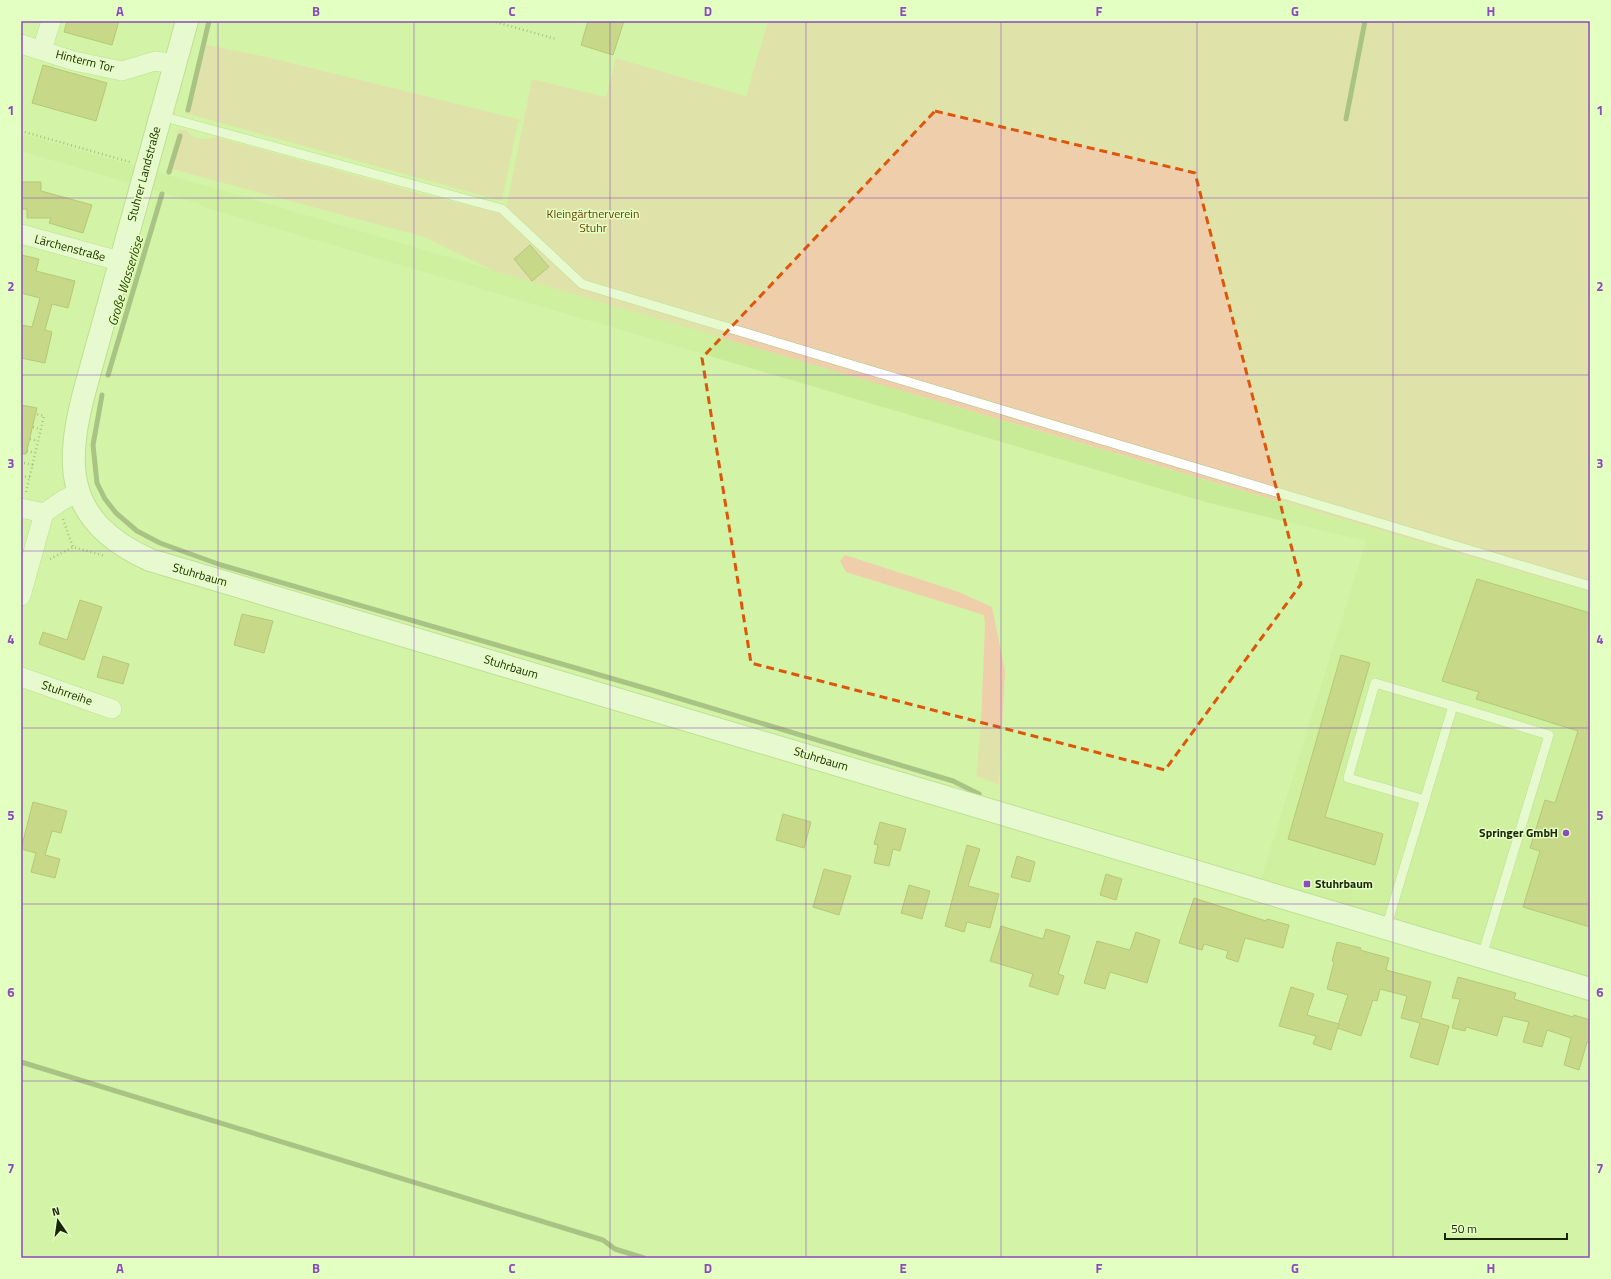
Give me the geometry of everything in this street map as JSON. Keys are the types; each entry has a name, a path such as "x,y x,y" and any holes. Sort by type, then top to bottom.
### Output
{"street":[{"name":"Hinterm Tor","path":"42,50 51,21"},
{"name":"Stuhrer Landstraße","path":"79,492 75,474 73,453 80,405 186,21"},
{"name":"Hinterm Tor","path":"21,44 74,61 122,71 155,61 175,64"},
{"name":"Lärchenstraße","path":"21,234 120,261"},
{"path":"22,508 50,508 79,492"},
{"name":"Stuhrbaum","path":"79,492 92,519 112,539 130,551 150,560 1590,989"},
{"path":"21,596 28,570 50,508"},
{"name":"Stuhrreihe","path":"21,677 112,709"}],"lane":[{"path":"160,116 502,209 582,284 1590,586"},
{"path":"1425,800 1348,778 1375,683 1549,735 1482,956"},
{"path":"1386,928 1454,706"}],"path":[{"path":"492,21 556,39"},
{"path":"21,131 146,166"},
{"path":"22,508 44,416 36,414"},
{"path":"33,427 41,429"},
{"path":"30,439 38,440"},
{"path":"27,451 36,453"},
{"path":"24,463 33,465"},
{"path":"21,476 30,477"},
{"path":"50,508 73,547"},
{"path":"28,570 73,547 112,558"}],"highlighted area":[{"path":"935,111 1195,173 1301,584 1165,770 751,663 702,358"}],"shaded area":[{"path":"21,134 207,186 1558,583 1590,589 1590,978 1261,879 1366,541 1209,503 200,206 200,204 21,151"}],"green space":[{"name":"Kleingärtnerverein Stuhr","path":"768,21 1590,21 1589,589 1558,583 494,271 424,237 168,168 178,130 186,130 189,134 196,138 208,139 216,137 433,197 505,214 532,79 606,97 616,58 746,96"},
{"path":"202,44 267,57 522,120 518,123 502,201 185,113"},
{"path":"845,555 959,592 992,607 1005,671 999,785 976,776 981,723 985,625 984,615 846,572 840,561"}],"building":[{"path":"67,21 119,21 112,45 64,32"},
{"path":"588,21 624,21 613,55 581,45"},
{"path":"43,65 107,83 96,121 32,103"},
{"path":"21,182 41,182 41,191 92,205 83,233 49,223 51,218 27,218 27,209 21,209"},
{"path":"530,245 549,267 532,281 514,259"},
{"path":"21,255 39,259 36,271 75,281 68,308 52,304 45,330 52,332 45,363 21,358 21,325 32,327 40,298 21,293"},
{"path":"21,405 37,408 26,454 21,454"},
{"path":"1477,579 1590,613 1590,927 1523,907 1540,851 1530,848 1545,800 1555,803 1578,731 1476,699 1479,692 1442,681"},
{"path":"80,600 102,607 84,660 39,644 43,632 67,640"},
{"path":"242,614 273,621 264,653 234,645"},
{"path":"1341,655 1370,663 1325,817 1383,834 1375,865 1288,839"},
{"path":"103,656 129,664 123,684 97,677"},
{"path":"33,802 67,811 61,833 52,831 45,855 60,859 55,878 31,872 36,853 21,849"},
{"path":"783,814 811,822 804,848 776,840"},
{"path":"880,822 906,829 900,851 893,849 889,866 874,863 878,845 874,844"},
{"path":"967,845 980,849 968,886 999,894 990,928 967,922 964,932 945,926"},
{"path":"1017,856 1035,862 1030,882 1011,877"},
{"path":"824,869 851,876 839,915 813,907"},
{"path":"1106,874 1122,879 1116,900 1100,895"},
{"path":"909,885 930,891 922,919 901,913"},
{"path":"1194,898 1266,921 1267,919 1289,925 1283,948 1245,938 1238,962 1226,958 1228,951 1204,944 1202,950 1179,943"},
{"path":"1001,926 1043,939 1046,929 1070,936 1058,974 1064,976 1058,995 1029,986 1033,974 990,961"},
{"path":"1136,932 1160,940 1147,983 1110,972 1105,989 1084,983 1097,941 1130,950"},
{"path":"1337,942 1361,948 1360,950 1389,958 1386,970 1431,982 1421,1018 1449,1026 1438,1065 1410,1057 1420,1023 1401,1018 1407,996 1380,989 1377,1001 1373,1000 1361,1036 1337,1028 1348,995 1327,989 1334,962 1332,961"},
{"path":"1458,977 1516,993 1514,999 1573,1017 1574,1015 1590,1020 1590,1043 1587,1042 1579,1070 1564,1065 1571,1038 1547,1030 1542,1047 1523,1042 1529,1022 1503,1016 1497,1036 1466,1027 1465,1031 1452,1028 1460,999 1452,998"},
{"path":"1291,987 1314,994 1307,1015 1339,1024 1331,1050 1313,1044 1316,1036 1279,1026"}],"waterway":[{"name":"Große Wasserlöse","path":"188,110 209,21"},
{"path":"1346,119 1365,21"},
{"name":"Große Wasserlöse","path":"169,172 180,136"},
{"name":"Große Wasserlöse","path":"108,375 162,194"},
{"path":"102,395 93,445 97,483 105,499 116,513 137,531 160,543 221,565 648,689 953,781 979,794"},
{"path":"21,1062 603,1240 615,1249 644,1258"}],"place":[{"name":"Springer GmbH","path":"1566,833"},
{"name":"Stuhrbaum","path":"1307,884"}]}
